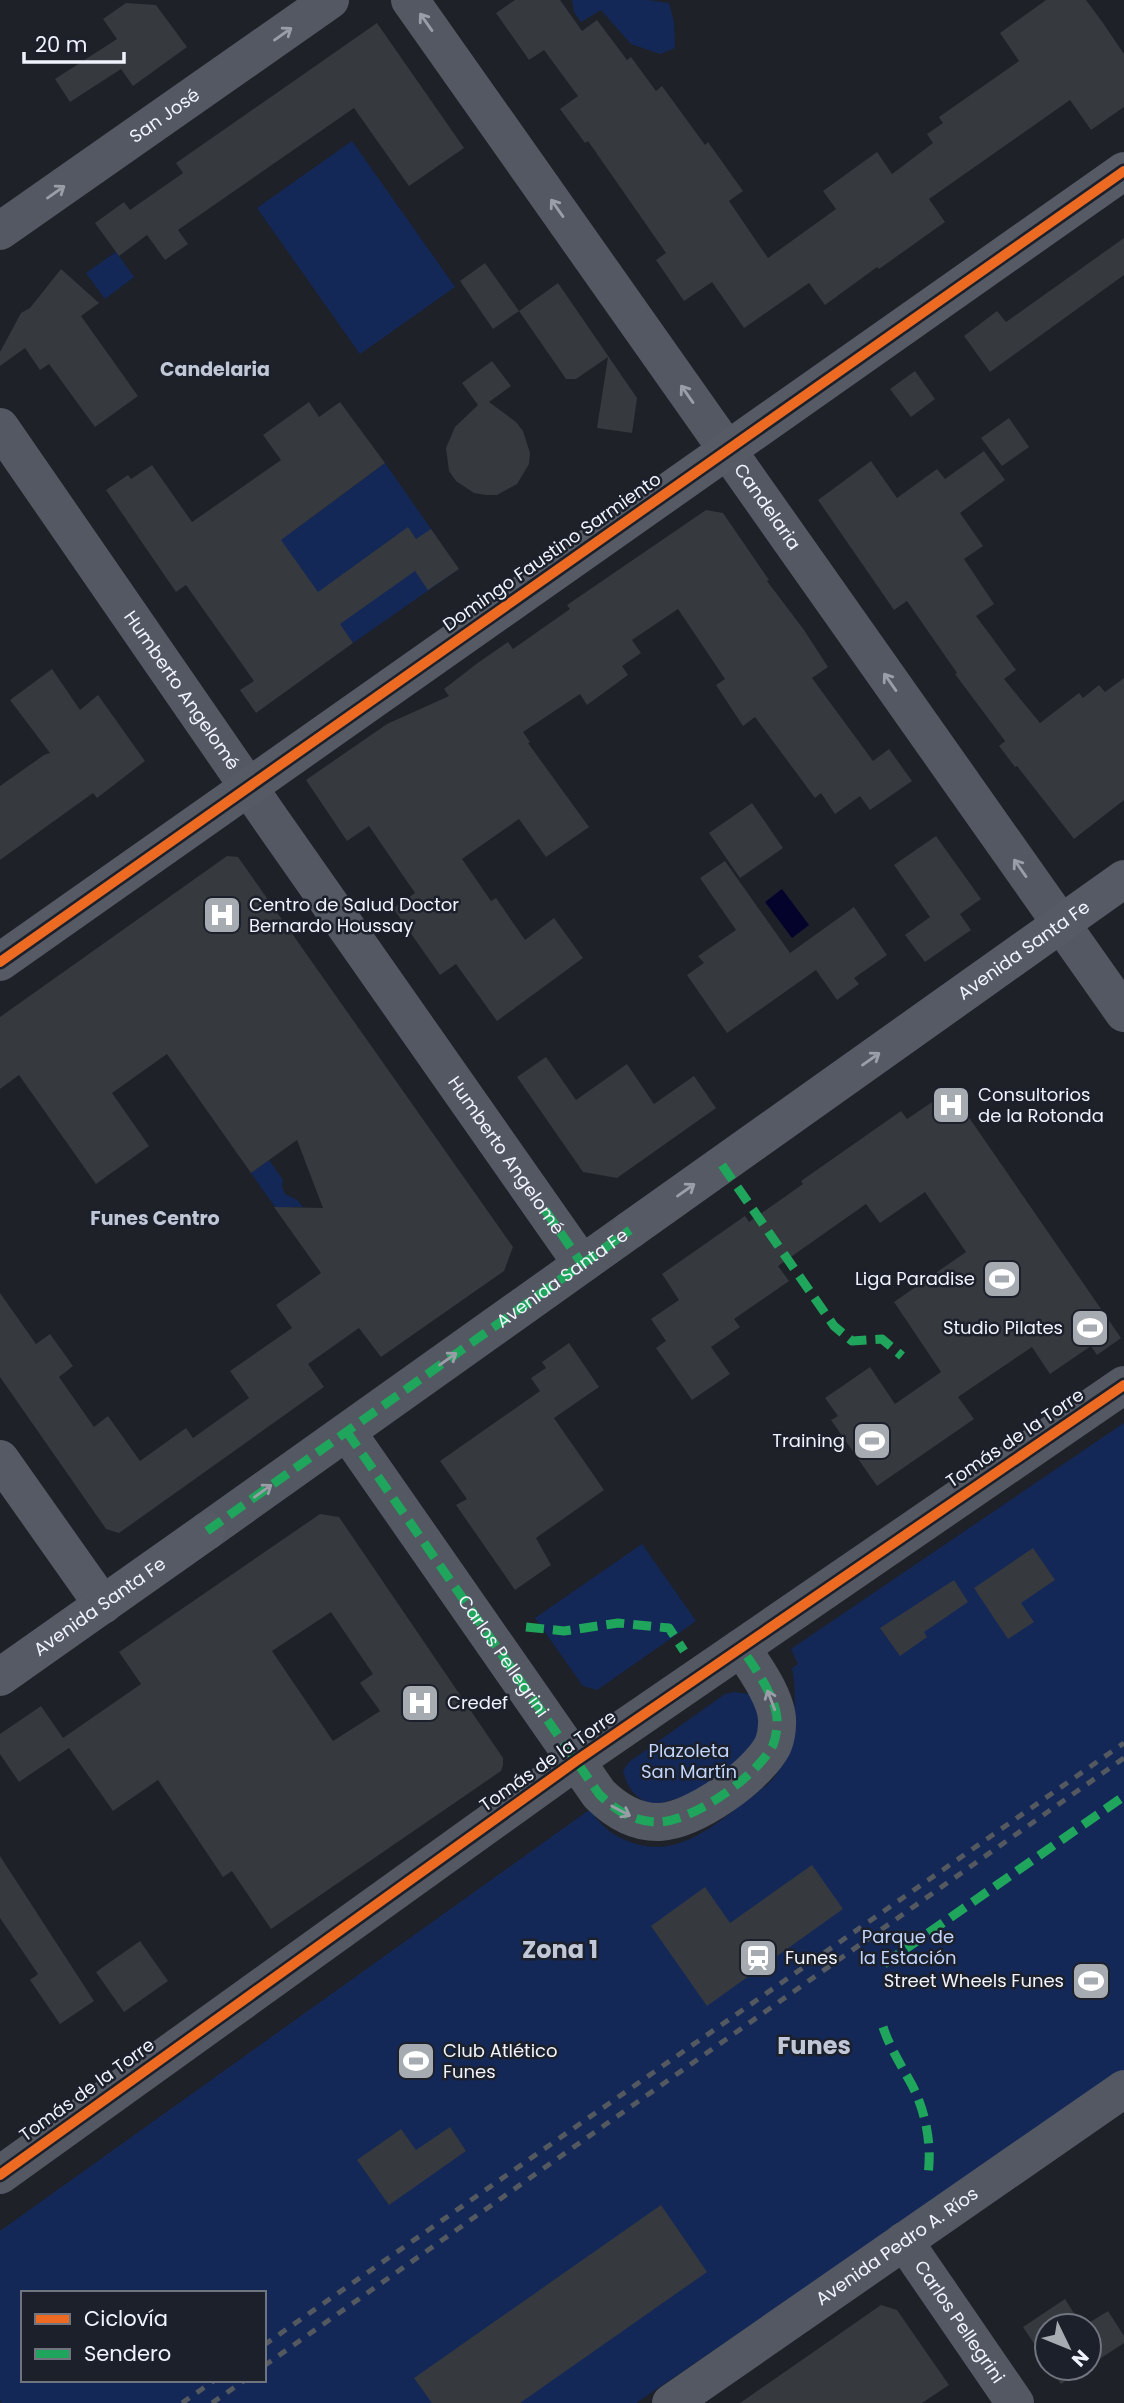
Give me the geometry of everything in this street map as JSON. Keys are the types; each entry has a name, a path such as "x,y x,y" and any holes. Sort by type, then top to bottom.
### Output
{"street":[{"name":"San José","path":"0,231 330,0"},
{"name":"Candelaria","path":"410,0 1124,1013"},
{"name":"Domingo Faustino Sarmiento","path":"0,961 1124,171"},
{"name":"Humberto Angelomé","path":"0,427 582,1264"},
{"name":"Avenida Santa Fe","path":"0,1677 1124,878"},
{"name":"Tomás de la Torre","path":"0,2175 576,1761 1124,1385"},
{"name":"Carlos Pellegrini","path":"347,1432 599,1794 615,1809 639,1820 661,1822 693,1813 736,1784 756,1766 773,1744 778,1722 771,1698 741,1648"},
{"path":"0,1459 103,1605"},
{"name":"Avenida Pedro A. Ríos","path":"671,2403 1124,2089"},
{"name":"Carlos Pellegrini","path":"905,2241 1015,2403"}],"green space":[{"path":"572,0 648,0 669,3 674,22 675,48 660,54 631,44 601,10 581,22 574,12"},
{"path":"352,141 455,287 360,354 257,208"},
{"path":"116,252 134,277 105,299 86,273"},
{"path":"385,463 459,569 353,643 278,538 293,531"},
{"path":"269,1160 283,1180 285,1194 297,1200 303,1207 290,1207 280,1214 251,1173"},
{"name":"Parque de la Estación","path":"1124,1423 1124,2072 636,2403 2,2403 0,2231 589,1810 612,1833 629,1842 645,1846 676,1844 719,1822 757,1793 779,1771 792,1728 795,1695 792,1668 798,1664 791,1649"},
{"path":"642,1544 696,1621 597,1690 583,1686 535,1618"},
{"name":"Plazoleta San Martín","path":"725,1694 749,1694 764,1706 767,1741 713,1787 653,1806 637,1796 630,1788 623,1771 629,1762"}],"shaded area":[{"path":"782,889 809,925 792,938 765,902"}],"building":[{"path":"515,0 560,0 582,31 597,20 627,60 631,57 656,91 662,86 705,145 708,142 743,191 729,201 768,258 836,209 823,191 877,152 892,174 933,143 927,134 943,123 939,117 1019,61 1000,33 1046,0 1086,0 1103,23 1124,54 1124,107 1091,130 1070,100 929,199 945,222 879,269 877,267 825,305 809,283 744,328 712,282 684,301 656,260 666,253 588,141 585,143 560,109 578,96 544,50 529,60 496,13"},
{"path":"126,3 156,5 187,47 133,86 121,69 70,102 55,79 117,39 103,19"},
{"path":"377,23 464,148 409,186 354,108 178,230 188,244 165,260 147,235 119,256 95,223 124,202 130,210 183,173 176,163"},
{"path":"1124,238 1124,275 990,372 964,336 997,311 1006,322"},
{"path":"485,263 519,311 493,329 460,281"},
{"path":"61,269 99,303 81,316 138,396 95,427 49,364 40,370 25,348 0,366 0,352 21,313 30,308"},
{"path":"558,283 637,398 632,433 597,428 608,357 576,379 566,379 519,311"},
{"path":"492,361 511,386 489,402 516,422 523,431 530,453 529,464 517,484 497,495 486,495 474,493 456,481 449,471 446,448 455,427 478,405 462,383"},
{"path":"915,371 935,399 911,417 890,389"},
{"path":"309,402 319,417 340,402 385,463 281,540 318,592 408,527 416,539 431,529 459,569 428,590 415,571 340,624 353,643 256,713 240,690 254,681 186,585 176,592 106,490 128,475 131,479 152,465 192,522 281,460 263,435"},
{"path":"1009,418 1029,447 1002,466 981,438"},
{"path":"984,451 1005,480 960,513 983,546 964,559 994,604 976,616 1016,670 1004,679 1040,723 1079,693 1083,698 1099,685 1105,692 1124,678 1124,800 1074,839 999,746 1005,741 955,674 957,673 907,601 894,610 818,500 871,461 897,498 937,469 945,479"},
{"path":"706,510 723,513 769,580 767,581 804,630 828,667 812,678 873,761 889,749 912,781 870,810 860,796 835,814 821,793 815,798 755,717 743,726 716,685 725,679 678,609 632,640 641,653 622,666 628,675 587,705 580,694 523,732 530,742 528,743 589,827 546,857 519,819 462,859 491,901 496,898 525,940 554,918 583,958 497,1021 456,964 440,975 393,908 415,893 369,826 347,841 306,780 387,724 449,696 444,689 479,662 508,642 513,649 570,609 567,605"},
{"path":"52,669 80,710 98,695 145,761 97,798 93,793 0,860 0,786 50,753 10,700"},
{"path":"752,803 783,848 740,878 709,833"},
{"path":"936,836 981,899 960,914 971,930 925,962 905,935 930,917 894,865"},
{"path":"227,856 238,857 513,1247 504,1271 381,1357 359,1328 308,1364 324,1387 119,1533 106,1529 0,1377 0,1293 36,1344 50,1334 73,1366 59,1377 94,1427 108,1416 140,1461 186,1428 193,1438 249,1398 230,1371 292,1328 276,1305 321,1273 274,1207 323,1208 297,1140 251,1173 167,1054 112,1093 149,1146 96,1184 19,1075 0,1089 0,1017"},
{"path":"725,861 790,953 854,907 887,955 854,978 859,984 837,1000 816,970 727,1033 687,975 704,963 698,956 736,930 700,878"},
{"path":"546,1057 576,1100 627,1064 654,1104 694,1076 716,1108 617,1178 583,1172 517,1077"},
{"path":"950,1090 1121,1338 1097,1355 1091,1346 1050,1374 1032,1347 958,1397 974,1419 877,1486 831,1420 838,1416 825,1398 870,1367 895,1404 941,1372 894,1302 966,1252 925,1192 880,1223 866,1204 778,1266 789,1281 734,1319 740,1327 711,1347 730,1374 692,1400 656,1348 666,1341 651,1319 679,1300 662,1274 745,1216 749,1222 803,1184 801,1181 901,1111 907,1119"},
{"path":"569,1343 599,1387 554,1418 604,1490 536,1538 551,1565 515,1590 456,1505 467,1499 440,1461 540,1391 531,1378 546,1368 542,1362"},
{"path":"320,1514 339,1517 503,1758 503,1765 501,1771 271,1929 232,1871 223,1877 158,1780 113,1811 69,1748 19,1782 0,1754 0,1734 41,1706 63,1738 141,1684 119,1652","holes":["331,1612 373,1674 360,1683 380,1711 333,1741 272,1651"]},
{"path":"1033,1548 1055,1580 1021,1603 1034,1622 1008,1639 974,1588"},
{"path":"954,1580 968,1602 924,1632 927,1637 900,1656 880,1628"},
{"path":"0,1856 94,2001 60,2024 30,1980 38,1974 0,1918"},
{"path":"812,1865 843,1909 707,2006 651,1926 705,1887 730,1923"},
{"path":"140,1941 168,1981 124,2012 96,1972"},
{"path":"450,2127 466,2151 389,2205 357,2160 401,2129 416,2150"},
{"path":"661,2205 707,2272 520,2403 432,2403 414,2378"},
{"path":"1065,2299 1073,2312 1046,2312"},
{"path":"881,2305 897,2310 949,2385 922,2403 740,2403"},
{"path":"1108,2311 1124,2336 1124,2343 1103,2357 1103,2314"},
{"path":"1033,2320 1033,2342 1023,2327"}],"railway":[{"path":"266,2344 1124,1743"},
{"path":"266,2365 1124,1758"},
{"path":"182,2403 212,2382"},
{"path":"212,2403 242,2382"}],"marked path":[{"path":"722,1165 834,1326 852,1341 882,1339 902,1356"},
{"path":"545,1210 582,1264"},
{"path":"207,1531 630,1230"},
{"path":"347,1432 599,1794 626,1814 642,1820 660,1822 690,1813 724,1794 754,1770 765,1757 773,1745 777,1715 765,1684 741,1648"},
{"path":"526,1627 564,1631 618,1623 669,1628 684,1651"},
{"path":"884,1964 1120,1799"},
{"path":"883,2027 921,2107 927,2129 928,2175"}],"cycle path":[{"path":"0,962 1124,171"},
{"path":"0,2175 576,1761 1124,1385"}],"place":[{"name":"Centro de Salud Doctor Bernardo Houssay","path":"222,915"},
{"name":"Consultorios de la Rotonda","path":"951,1105"},
{"name":"Liga Paradise","path":"1002,1279"},
{"name":"Studio Pilates","path":"1090,1328"},
{"name":"Training","path":"872,1441"},
{"name":"Credef","path":"420,1703"},
{"name":"Funes","path":"758,1958"},
{"name":"Street Wheels Funes","path":"1091,1981"},
{"name":"Club Atlético Funes","path":"416,2061"}],"district":[{"name":"Candelaria","path":"215,369"},
{"name":"Funes Centro","path":"155,1218"},
{"name":"Zona 1","path":"560,1950"},
{"name":"Funes","path":"814,2046"}]}
